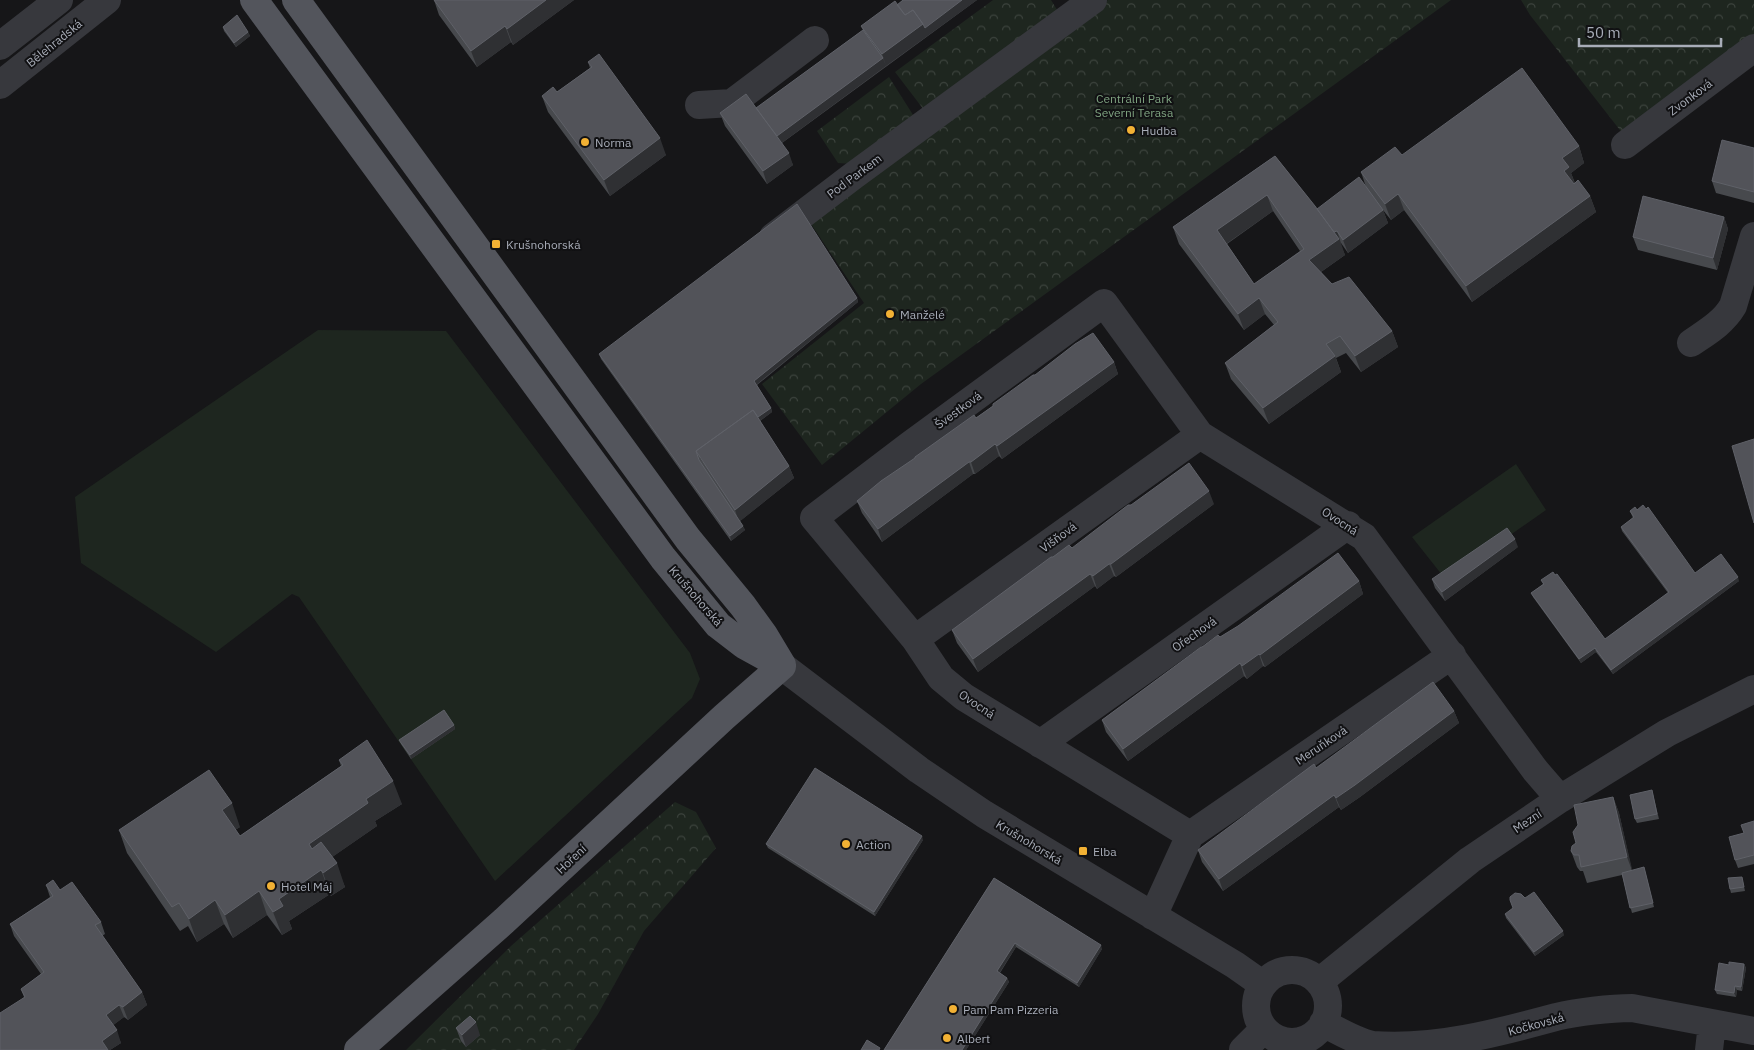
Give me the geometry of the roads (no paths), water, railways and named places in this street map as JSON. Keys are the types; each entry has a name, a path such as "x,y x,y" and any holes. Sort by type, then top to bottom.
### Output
{"main road":[{"name":"Krušnohorská","path":"254,0 663,558 718,625 744,644 782,666"},
{"name":"Krušnohorská","path":"296,0 688,539 743,606 764,635 782,666"},
{"name":"Hoření","path":"358,1050 504,921 724,717 782,666"}],"street":[{"path":"0,46 59,0"},
{"name":"Bělehradská","path":"0,85 106,0"},
{"name":"Pod Parkem","path":"754,251 1093,0"},
{"path":"700,105 732,103 815,40"},
{"name":"Zvonková","path":"1626,145 1754,48"},
{"path":"1691,343 1718,324 1730,312 1754,236"},
{"name":"Ovocná","path":"1104,303 1200,435 1348,525 1364,537 1535,770 1560,799"},
{"name":"Švestková","path":"814,518 1104,303"},
{"name":"Višňová","path":"915,639 1200,435"},
{"name":"Ovocná","path":"814,518 915,639 941,678 964,697 1190,835"},
{"name":"Ořechová","path":"1040,744 1348,525"},
{"name":"Meruňková","path":"1190,835 1452,655"},
{"name":"Krušnohorská","path":"782,666 918,770 984,814 1235,965 1262,984"},
{"name":"Mezní","path":"1319,982 1470,860 1560,799 1667,733 1754,689"},
{"path":"1152,916 1190,835"},
{"path":"1293,970 1304,972 1319,982 1326,995 1327,1014 1323,1023 1312,1036 1296,1042 1277,1039 1264,1029 1256,1010 1256,1001 1262,984 1271,976 1282,971 1293,970"},
{"name":"Kočkovská","path":"1323,1023 1347,1036 1372,1045 1399,1049 1458,1045 1558,1016 1620,1008 1632,1008 1710,1037 1754,1032"},
{"path":"1243,1050 1264,1029"}],"place":[{"name":"Hudba","path":"1131,130"},
{"name":"Norma","path":"585,142"},
{"name":"Krušnohorská","path":"496,244"},
{"name":"Manželé","path":"890,314"},
{"name":"Action","path":"846,844"},
{"name":"Elba","path":"1083,851"},
{"name":"Hotel Máj","path":"271,886"},
{"name":"Pam Pam Pizzeria","path":"953,1009"},
{"name":"Albert","path":"947,1038"}],"park label":[{"name":"Centrální Park Severní Terasa","path":"1134,105"}]}
